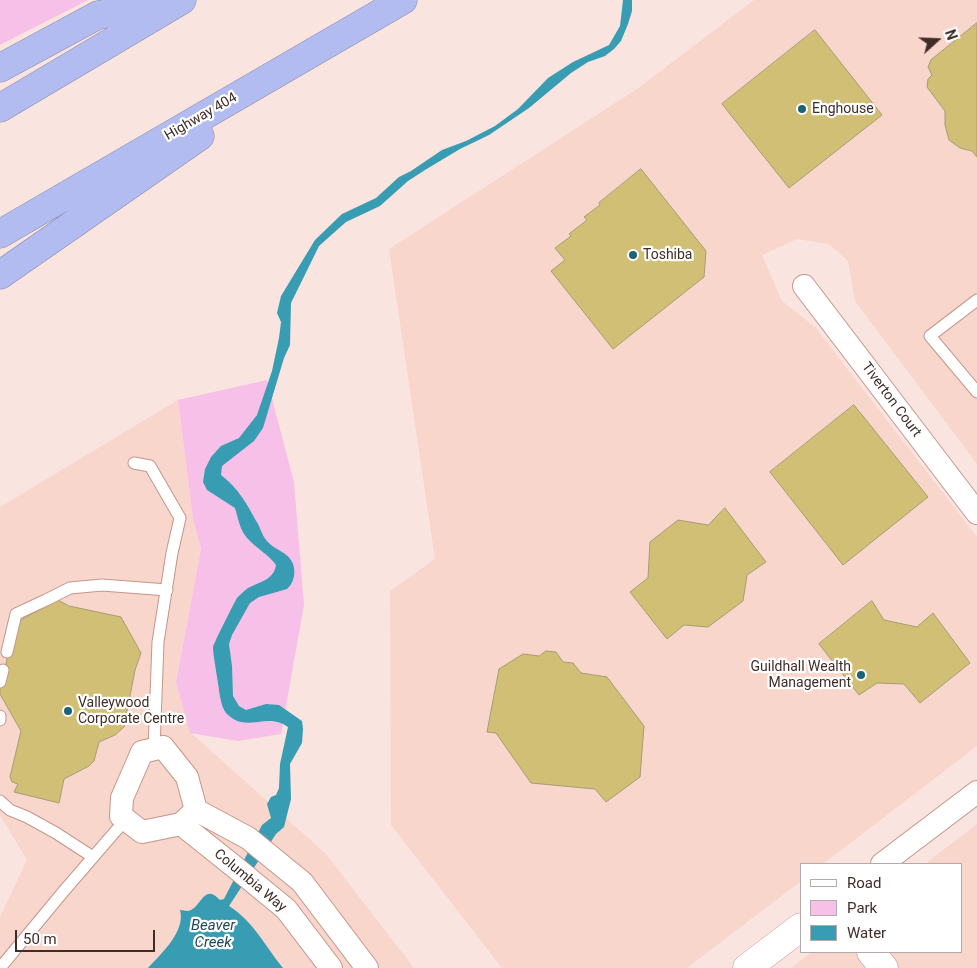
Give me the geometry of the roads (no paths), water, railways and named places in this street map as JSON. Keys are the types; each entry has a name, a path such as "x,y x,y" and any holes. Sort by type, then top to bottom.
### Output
{"highway":[{"path":"0,68 98,15 180,0"},
{"path":"0,108 180,0"},
{"name":"Highway 404","path":"0,234 403,0"},
{"path":"0,275 369,19"}],"street":[{"name":"Tiverton Court","path":"804,286 977,513"},
{"path":"163,747 187,777 188,817 142,832 121,816 122,798 142,752 163,747"},
{"path":"883,863 977,792"},
{"name":"Columbia Way","path":"188,817 236,868 286,909 331,968"},
{"name":"Columbia Way","path":"188,817 248,838 302,882 367,968"},
{"path":"747,968 800,928"},
{"path":"872,953 884,968"}],"lane":[{"path":"976,303 930,336 977,392"},
{"path":"134,463 150,466 180,518 172,553 158,642 154,749"},
{"path":"8,652 16,614 70,588 102,585 167,590"},
{"path":"0,682 3,670"},
{"path":"0,801 10,810 34,821 93,857"},
{"path":"0,968 126,819"}],"water":[{"name":"Beaver Creek","path":"623,0 632,0 632,11 621,41 614,49 605,56 588,62 571,73 529,108 489,135 460,149 408,181 380,206 346,222 319,246 291,303 290,345 284,358 263,428 254,441 222,466 221,475 242,497 270,544 291,560 294,570 293,581 287,589 259,597 250,603 229,644 233,696 239,706 246,710 266,704 279,705 302,721 302,743 290,764 291,799 284,827 276,834 229,906 238,912 252,927 283,968 148,968 176,934 181,918 180,910 188,911 193,909 206,895 210,894 220,900 224,899 262,825 271,818 267,804 271,797 276,795 279,788 280,764 288,727 272,721 242,722 234,720 227,714 220,697 213,647 237,598 248,588 269,577 275,570 276,565 245,535 235,508 207,490 203,482 205,469 211,457 221,446 239,438 257,415 272,371 279,338 281,322 277,313 281,296 315,240 342,214 376,198 399,177 442,150 466,141 495,126 518,109 548,78 573,62 609,45 620,26"}],"place":[{"name":"Enghouse","path":"802,109"},
{"name":"Toshiba","path":"633,255"},
{"name":"Guildhall Wealth Management","path":"861,675"},
{"name":"Valleywood Corporate Centre","path":"68,711"}]}
